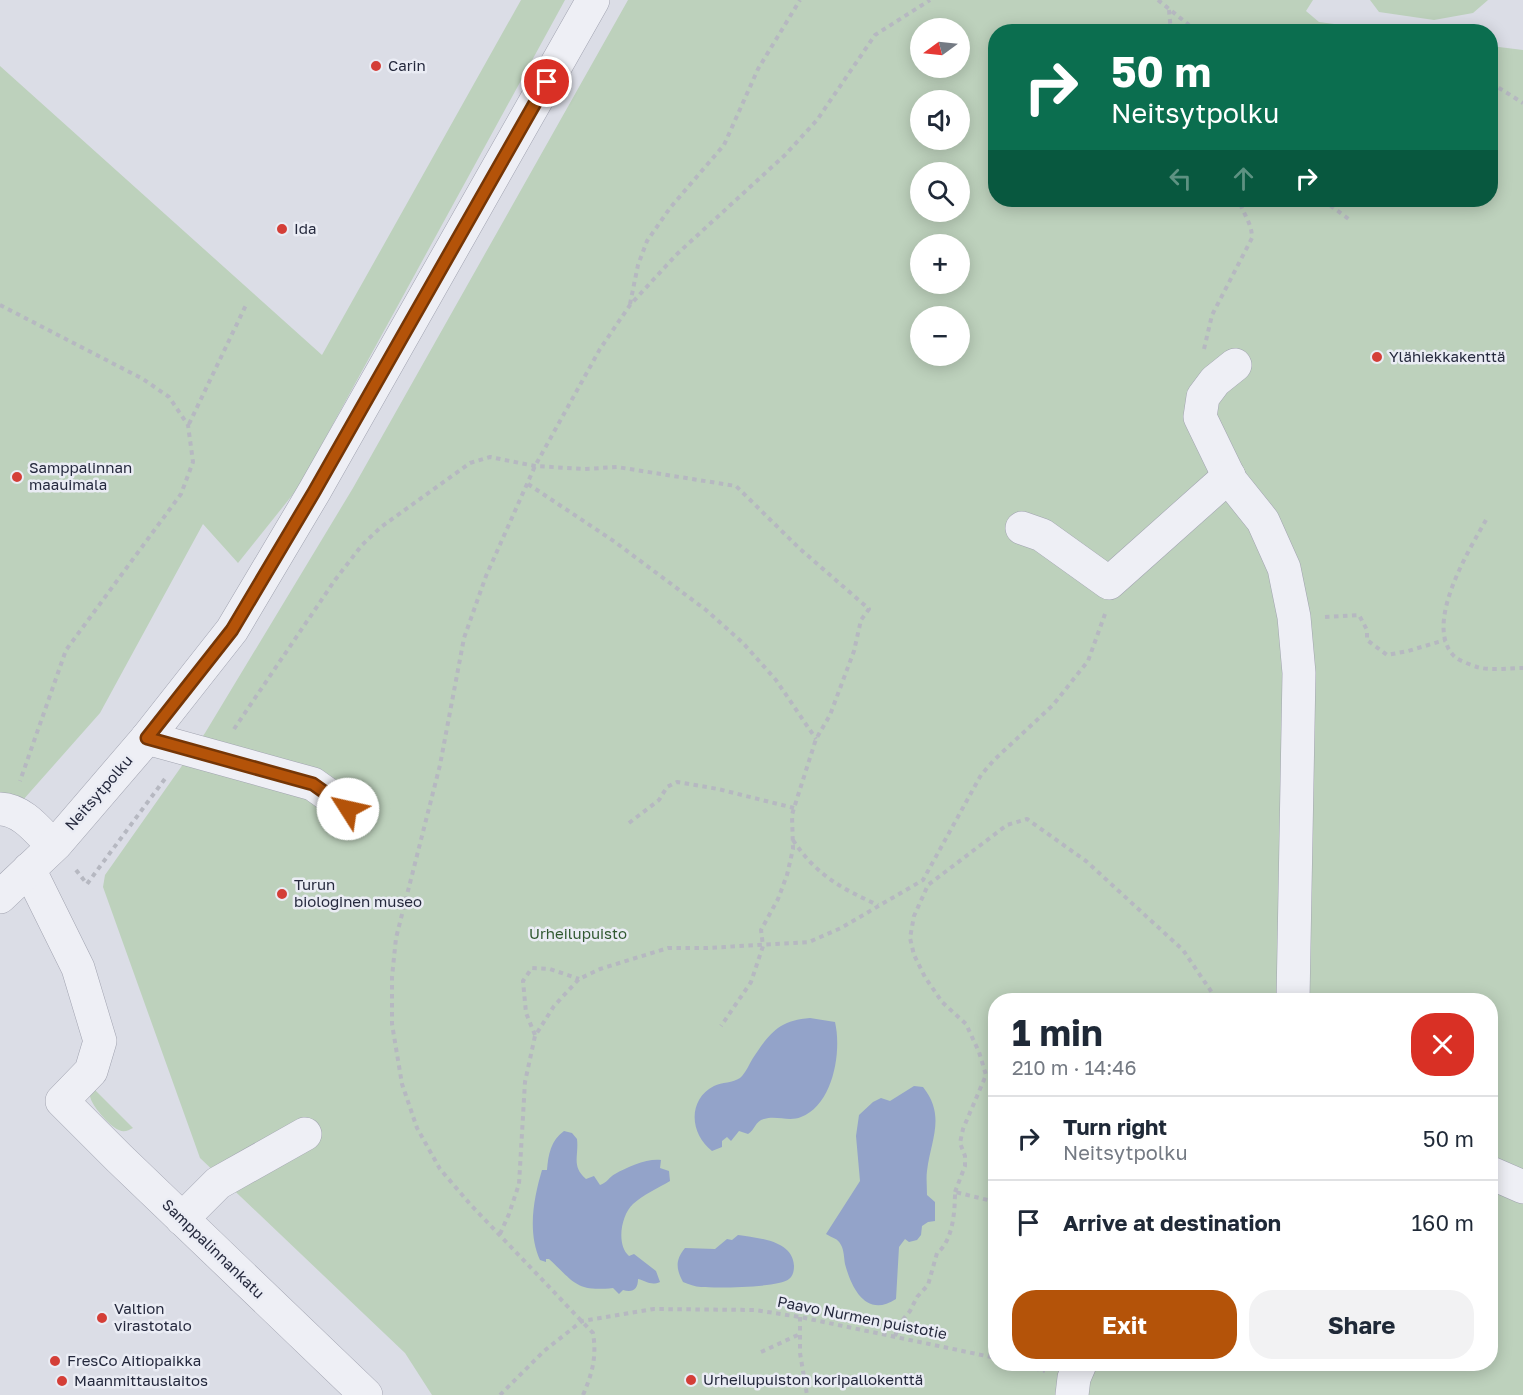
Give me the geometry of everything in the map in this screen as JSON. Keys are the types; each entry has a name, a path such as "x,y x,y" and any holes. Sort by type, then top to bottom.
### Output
{"street":[{"name":"Neitsytpolku","path":"0,897 53,846 147,738 232,630 314,492 593,0"},
{"path":"1234,365 1215,381 1203,397 1200,417 1229,476 1263,521 1284,567 1294,617 1299,673 1293,993"},
{"path":"1022,528 1042,536 1109,583 1229,476"},
{"path":"147,738 313,784 348,809"},
{"path":"9,797 14,811 27,819 53,846"},
{"name":"Samppalinnankatu","path":"29,869 78,968 100,1041 91,1071 62,1101 366,1395"},
{"path":"182,1219 218,1183 305,1134"},
{"path":"1498,1176 1523,1187"},
{"path":"1072,1395 1077,1371"}],"path":[{"path":"630,305 638,265 647,241 670,208 724,145 759,69 800,0"},
{"path":"583,1395 593,1373 596,1350 593,1334 440,1169 417,1128 402,1084 394,1034 392,977 396,938 440,765 464,638 486,576 536,466 600,349 630,305 677,254 785,155 817,120 875,35 930,0"},
{"path":"1158,0 1188,24"},
{"path":"1169,10 1171,24"},
{"path":"1498,87 1523,103"},
{"path":"1203,397 1204,349 1210,322 1252,238 1252,225 1242,207"},
{"path":"1332,207 1350,220"},
{"path":"0,305 143,378 169,397 188,425 193,462 181,494 66,650 9,797"},
{"path":"188,425 246,305"},
{"path":"215,757 335,580 362,545 381,527 470,463 490,457 536,466 585,469 618,467 736,486 799,548 869,609 861,620 854,651 830,715 816,739 794,808 793,840 787,875 778,899 760,930 763,946 751,982 721,1026"},
{"path":"528,484 615,542 682,590 713,616 743,643 776,680 816,739"},
{"path":"1486,520 1451,590 1443,623 1445,640 1456,657 1479,668 1523,668"},
{"path":"500,1234 510,1214 519,1184 525,1083 535,1036 554,1006 579,979 600,969 668,948 763,946 809,942 841,928 923,880 981,775 1053,705 1089,661 1106,609 1109,583"},
{"path":"1294,617 1334,618 1359,615 1367,630 1367,640 1387,655 1445,640"},
{"path":"629,823 659,800 667,787 677,782 718,789 794,808"},
{"path":"895,1336 917,1297 928,1285 937,1252 943,1248 949,1233 955,1209 955,1192 964,1166 960,1143 963,1129 986,1075 979,1052 966,1024 942,1002 914,955 909,938 914,916 928,885 1007,825 1027,819 1086,861 1184,950 1212,993"},
{"path":"793,840 812,866 837,885 879,905"},
{"path":"923,880 928,885"},
{"path":"535,1036 526,1012 523,981 532,968 550,969 579,979"},
{"path":"955,1192 988,1200"},
{"name":"Paavo Nurmen puistotie","path":"500,1395 544,1351 582,1321 654,1309 755,1310 800,1317 988,1356"},
{"path":"800,1317 800,1353 807,1395"},
{"path":"761,1352 800,1334"}],"green space":[{"path":"521,0 565,0 298,488 238,563 203,524 100,713 0,826 0,66 322,355"},
{"name":"Urheilupuisto","path":"628,0 1313,0 1306,11 1319,22 1334,24 988,24 988,207 1498,207 1498,47 1523,50 1523,1395 432,1395 405,1353 200,1158 103,887 105,875 205,733 353,488"},
{"path":"1370,0 1488,0 1473,13 1434,20 1379,12"},
{"path":"95,1090 133,1128 121,1131 106,1120 91,1100 90,1096"}],"water":[{"path":"810,1018 835,1022 837,1034 833,1076 821,1101 812,1111 801,1117 761,1120 748,1134 739,1131 731,1141 727,1137 722,1141 722,1147 712,1151 699,1136 696,1127 696,1108 699,1100 714,1086 740,1078 764,1042 776,1030 790,1022"},
{"path":"914,1086 923,1087 934,1108 935,1128 927,1171 927,1195 935,1202 935,1221 922,1226 921,1235 917,1240 909,1242 905,1239 899,1247 896,1299 877,1305 869,1303 857,1292 848,1274 840,1243 826,1234 860,1181 856,1136 859,1115 873,1102 881,1098 890,1101"},
{"path":"564,1131 572,1133 577,1139 577,1165 581,1174 586,1179 594,1176 600,1185 625,1169 650,1160 661,1160 660,1168 669,1171 670,1181 641,1198 629,1209 623,1222 621,1238 622,1245 629,1256 634,1254 656,1271 660,1282 651,1283 638,1279 634,1289 623,1290 619,1294 613,1288 591,1288 576,1284 549,1259 546,1259 546,1262 540,1260 533,1226 536,1192 542,1170 547,1170 553,1143"},
{"path":"738,1235 773,1242 788,1251 794,1266 789,1279 773,1284 747,1287 699,1287 683,1282 678,1265 679,1257 685,1248 715,1249 727,1239 732,1240"}],"place":[{"name":"Carin","path":"376,66"},
{"name":"Ida","path":"282,229"},
{"name":"Ylähiekkakenttä","path":"1377,357"},
{"name":"Samppalinnan maauimala","path":"17,477"},
{"name":"Turun biologinen museo","path":"282,894"},
{"name":"Valtion virastotalo","path":"102,1318"},
{"name":"FresCo Aitiopaikka","path":"55,1361"},
{"name":"Urheilupuiston koripallokenttä","path":"691,1380"},
{"name":"Maanmittauslaitos","path":"62,1381"}],"route":[{"path":"348,809 313,784 147,738 232,630 314,492 547,82"}]}
